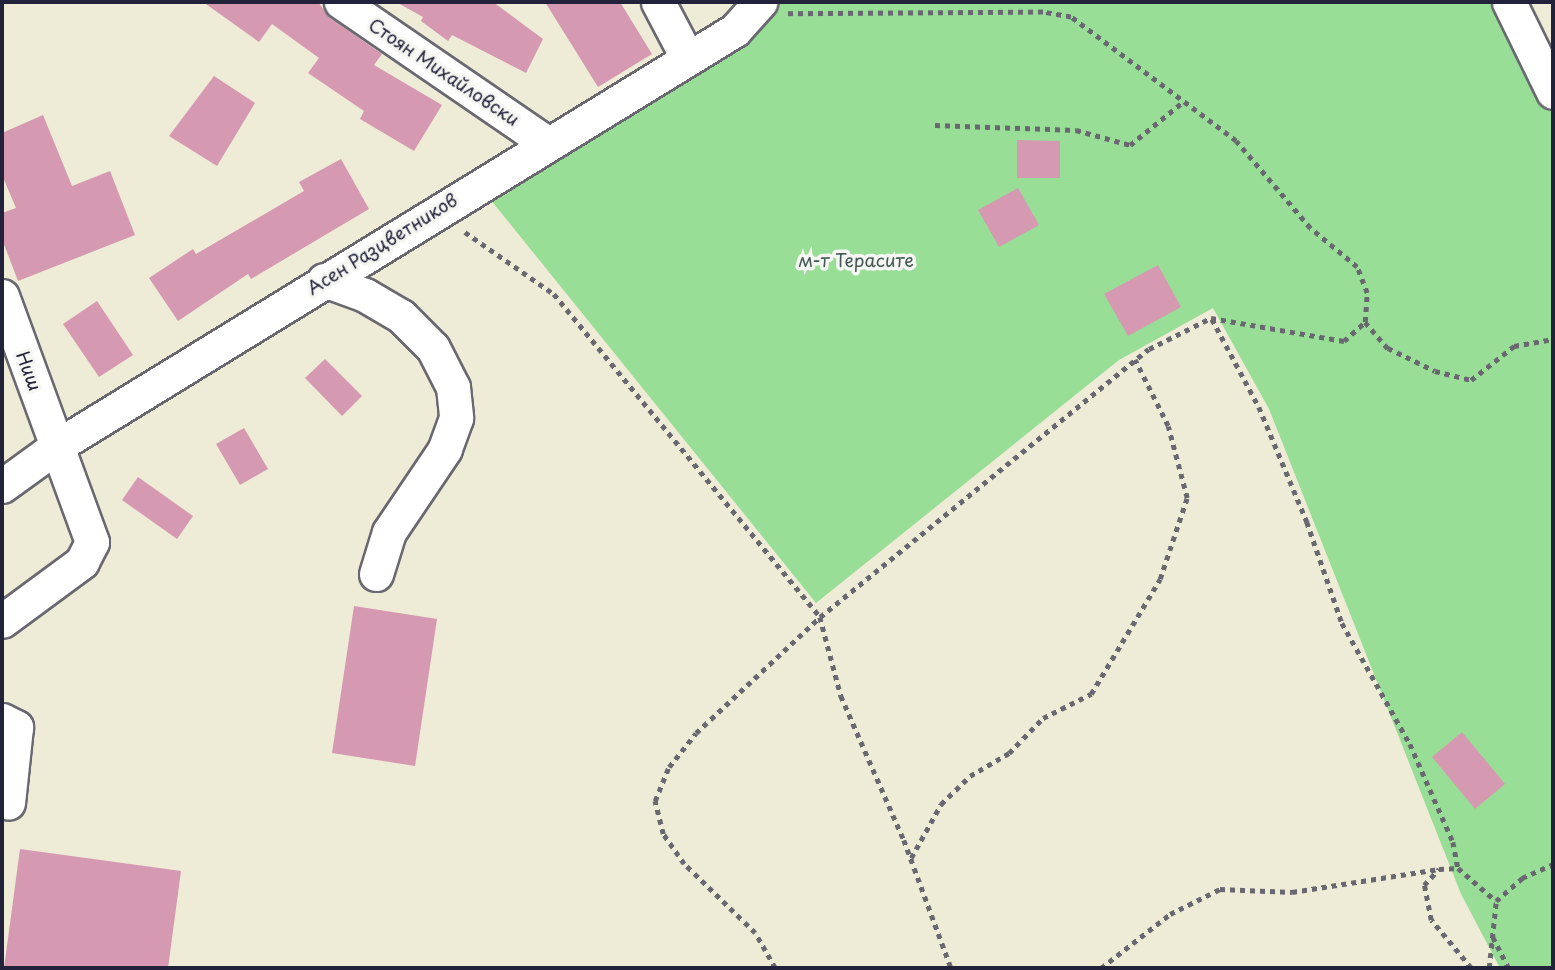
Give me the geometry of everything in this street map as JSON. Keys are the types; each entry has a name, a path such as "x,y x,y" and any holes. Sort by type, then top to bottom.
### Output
{"street":[{"name":"Стоян Михайловски","path":"341,2 547,143"},
{"path":"658,2 688,59"},
{"path":"1509,2 1553,92"},
{"name":"Асен Разцветников","path":"2,486 57,446 435,211 735,30 754,8"},
{"path":"324,280 365,295 401,316 433,348 453,387 457,418 445,450 389,532 376,574"},
{"name":"Ниш","path":"2,296 92,533 91,550 82,562 2,621"},
{"path":"2,720 16,727 8,803"}],"path":[{"path":"754,8 1043,12 1071,17 1236,141 1310,228 1357,267 1367,293 1365,322 1344,341 1211,318 1135,360 820,617 696,733 668,767 655,801 663,834 684,864 755,933 775,968"},
{"path":"935,125 1076,130 1130,145 1183,102"},
{"path":"435,211 554,294 820,617 841,696 911,858 951,968"},
{"path":"1211,318 1259,407 1307,522 1342,624 1410,744 1453,842 1458,868 1496,901"},
{"path":"1365,322 1388,348 1435,371 1471,380 1514,346 1553,339"},
{"path":"911,858 941,804 970,776 1009,753 1042,718 1091,694 1160,579 1187,498 1168,426 1135,360"},
{"path":"1489,968 1496,901 1522,878 1553,864"},
{"path":"1101,968 1170,914 1220,889 1292,892 1458,868"},
{"path":"1439,869 1424,885 1431,920 1471,968"},
{"path":"1493,936 1509,968"}],"green space":[{"name":"м-т Терасите","path":"778,2 1500,2 1553,110 1553,968 1500,968 1461,894 1269,409 1213,308 1119,360 816,603 490,199 742,45"}],"building":[{"path":"203,2 318,2 330,18 382,54 374,65 442,105 414,151 360,119 364,111 308,73 319,58 272,24 259,42"},
{"path":"396,2 493,2 543,39 526,73 452,35 448,41 421,21 423,17"},
{"path":"545,2 620,2 652,54 598,87"},
{"path":"214,76 255,103 217,166 169,136"},
{"path":"43,115 72,186 110,171 135,235 18,281 2,239 2,213 16,208 2,175 2,133"},
{"path":"1017,140 1060,141 1060,178 1017,178"},
{"path":"341,159 369,209 251,279 248,274 178,321 149,278 193,249 196,254 304,191 299,182"},
{"path":"1018,188 1039,225 999,247 978,210"},
{"path":"1158,265 1181,307 1128,336 1104,294"},
{"path":"97,301 133,355 99,377 63,324"},
{"path":"325,359 362,396 342,416 305,378"},
{"path":"244,428 268,469 240,485 216,444"},
{"path":"138,477 193,516 177,539 122,500"},
{"path":"354,606 437,619 415,766 332,753"},
{"path":"1462,732 1505,784 1475,809 1432,757"},
{"path":"20,849 181,871 168,968 4,968"}]}
